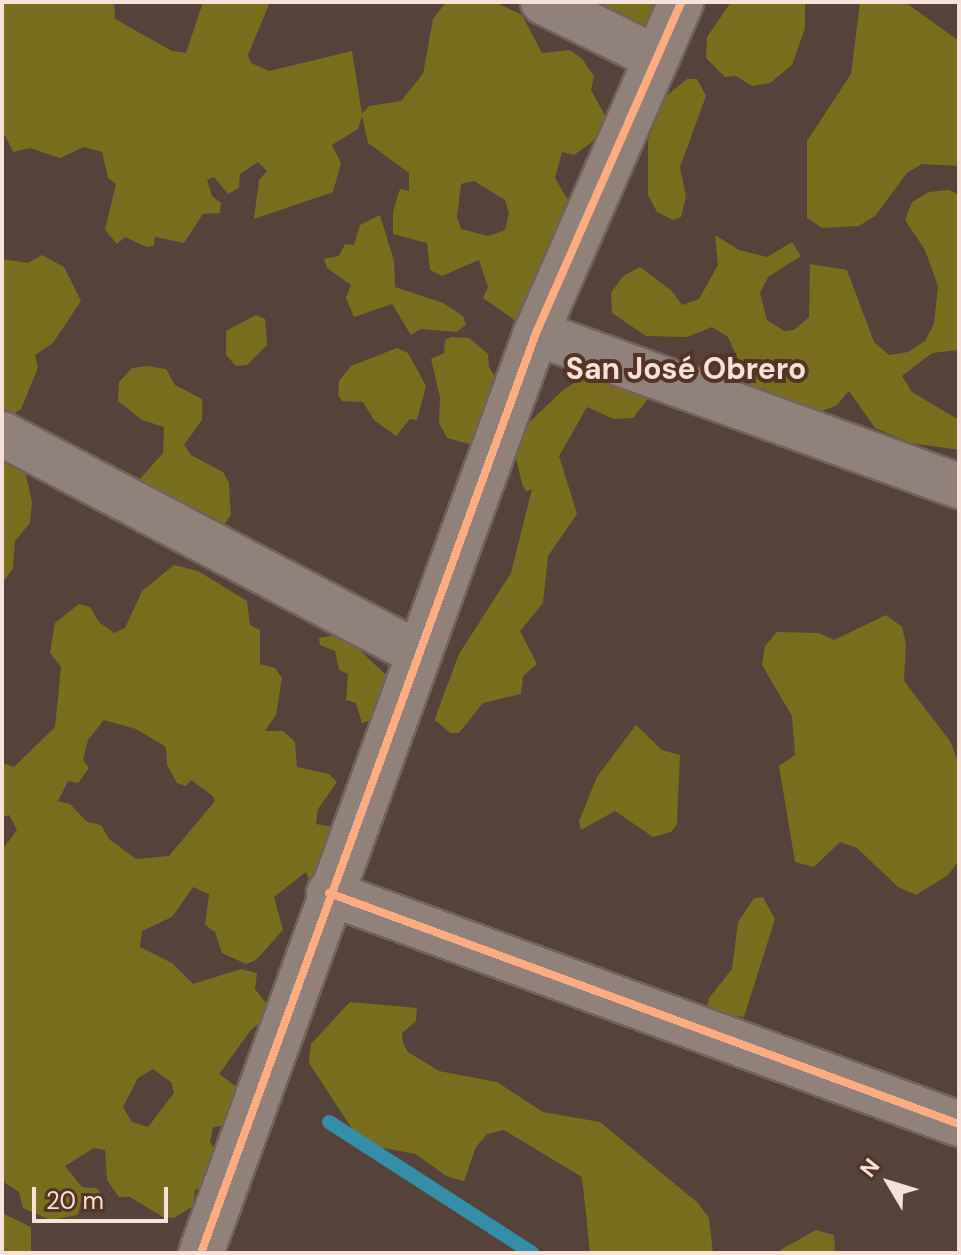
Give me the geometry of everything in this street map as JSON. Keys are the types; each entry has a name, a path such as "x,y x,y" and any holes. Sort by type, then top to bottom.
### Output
{"street":[{"path":"543,2 657,58"},
{"path":"201,1253 415,652 536,333 681,2"},
{"path":"536,333 959,486"},
{"path":"2,434 415,652"},
{"path":"329,893 959,1124"}],"shaded area":[{"path":"2,2 114,2 115,19 172,51 186,53 203,2 270,2 248,55 251,63 269,71 352,51 362,114 369,106 401,101 423,74 433,19 446,2 497,3 522,15 542,53 570,50 582,59 594,76 591,90 608,121 591,143 574,155 562,152 555,178 574,210 524,315 516,321 483,298 488,287 479,260 442,276 430,270 427,243 393,234 393,212 400,189 409,191 409,173 368,143 362,116 358,129 332,145 341,163 333,192 254,219 259,180 267,171 258,162 240,174 239,188 228,194 214,177 207,180 212,196 221,203 220,213 203,214 184,243 155,237 154,246 147,247 125,237 117,244 105,230 116,184 108,178 102,152 84,147 60,158 30,148 13,152 5,135 2,139","holes":["474,181 505,200 509,213 505,230 488,236 461,229 457,217 461,184"]},
{"path":"586,2 662,2 665,18 638,33"},
{"path":"731,2 805,2 805,28 792,65 770,83 752,86 736,76 725,77 706,58 707,37"},
{"path":"860,2 905,2 959,41 959,166 922,164 907,173 875,216 859,226 822,228 807,218 807,141 851,74"},
{"path":"687,79 697,79 706,96 680,167 686,197 681,217 673,220 657,212 648,195 648,141 660,101"},
{"path":"949,190 959,195 959,350 932,353 902,376 912,392 959,420 959,450 911,443 875,428 849,391 836,406 816,413 752,390 728,337 712,327 687,337 646,336 612,313 611,293 623,276 640,267 672,291 682,305 699,299 718,265 715,235 739,250 767,257 792,242 801,256 768,277 760,293 767,320 784,331 794,330 809,317 810,264 847,270 874,342 889,355 908,352 925,341 934,324 938,286 925,250 905,220 912,202 929,192"},
{"path":"380,215 394,261 395,287 443,303 463,316 466,325 456,332 421,329 411,335 392,304 354,317 346,298 351,285 327,268 324,259 339,256 345,244 354,245 360,225"},
{"path":"42,255 64,267 81,301 53,343 35,355 38,368 21,409 7,418 2,415 2,259 28,263"},
{"path":"256,315 265,319 267,345 247,365 236,366 226,355 226,331"},
{"path":"451,337 469,338 488,354 489,367 499,383 473,445 447,438 439,423 440,397 431,359 444,353 445,340"},
{"path":"633,344 652,349 673,366 633,418 614,419 587,407 559,456 577,514 548,556 543,603 520,631 537,664 523,676 521,694 483,703 459,733 450,733 435,720 438,710 459,654 511,573 532,489 526,492 522,484 515,454 517,434 562,391"},
{"path":"397,348 408,353 426,386 417,420 410,419 396,436 374,420 363,402 342,401 338,395 339,381 351,366"},
{"path":"148,366 166,369 175,385 202,399 202,420 184,445 191,455 223,472 229,483 231,515 217,534 141,492 139,480 163,453 164,427 142,420 118,401 119,382 132,368"},
{"path":"2,446 25,470 32,502 30,523 15,541 13,568 2,584"},
{"path":"174,565 198,571 247,601 250,625 260,630 260,664 275,668 282,678 276,715 265,731 283,731 295,742 297,767 329,774 337,782 318,809 316,824 333,827 314,892 306,872 274,897 283,930 256,960 246,964 222,953 215,932 205,925 209,894 193,887 172,917 142,931 140,947 172,963 193,984 241,969 257,973 255,989 273,1012 251,1030 219,1074 242,1091 225,1126 213,1127 210,1142 217,1153 205,1185 195,1190 193,1206 174,1218 163,1217 130,1197 119,1197 107,1180 105,1150 94,1148 65,1166 82,1187 97,1188 106,1201 96,1211 81,1201 78,1215 50,1220 23,1208 19,1192 2,1181 2,850 17,830 9,815 2,817 2,763 14,767 55,727 61,667 50,653 55,623 79,604 90,607 99,622 114,633 125,628 142,591","holes":["104,720 136,729 166,747 167,765 177,783 186,786 191,780 213,796 215,801 169,856 136,859 109,839 101,825 87,822 70,804 58,801 68,781 78,783 89,768 83,760 88,740","153,1069 171,1082 174,1093 148,1127 132,1122 123,1107 138,1078"]},
{"path":"886,615 902,627 906,644 904,681 950,741 959,764 958,862 948,875 916,895 898,887 857,848 840,842 814,867 795,862 779,766 795,755 792,716 762,665 765,646 777,632 819,633 834,640"},
{"path":"343,634 387,676 387,691 371,720 362,723 356,703 346,700 348,674 339,670 335,651 320,645 319,638"},
{"path":"636,725 662,750 680,755 677,824 671,832 653,837 615,811 581,830 579,821 597,777"},
{"path":"763,897 775,919 744,1017 715,1014 707,1008 709,998 732,969 738,922 754,898"},
{"path":"350,1002 417,1008 416,1021 402,1033 403,1043 408,1052 439,1071 497,1082 543,1112 600,1122 698,1203 709,1218 713,1253 590,1253 582,1177 504,1130 487,1134 476,1147 464,1181 446,1176 416,1154 362,1144 309,1063 311,1044"},
{"path":"2,1213 31,1227 31,1253 2,1253"},
{"path":"816,1230 834,1235 835,1253 775,1253"}],"waterway":[{"path":"329,1122 532,1253"}],"cycle path":[{"path":"201,1253 536,333 681,2"},
{"path":"329,893 959,1124"}],"district":[{"name":"San José Obrero","path":"686,369"}]}
